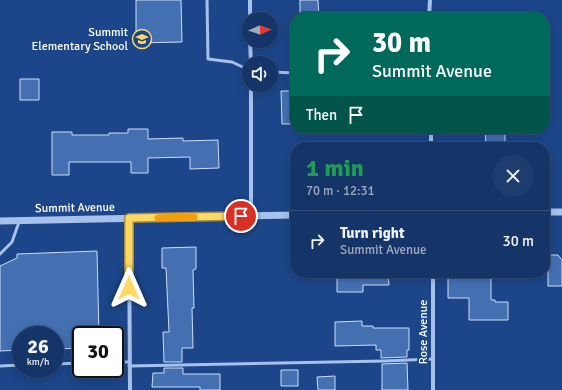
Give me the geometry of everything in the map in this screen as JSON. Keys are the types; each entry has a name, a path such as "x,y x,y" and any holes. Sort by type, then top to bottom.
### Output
{"street":[{"path":"250,0 250,12"},
{"path":"429,12 430,0"},
{"path":"251,92 251,216"},
{"path":"550,212 562,212"},
{"name":"Summit Avenue","path":"0,221 290,215"},
{"path":"129,218 130,390"},
{"name":"Rose Avenue","path":"433,278 433,390"}],"lane":[{"path":"207,0 208,59 232,62 242,67"},
{"path":"278,73 290,74"},
{"path":"0,254 12,242 20,220"},
{"path":"124,363 384,361 433,359"},
{"path":"0,366 12,365"}],"building":[{"path":"136,0 181,0 182,42 136,43"},
{"path":"300,0 318,0 319,12 300,12"},
{"path":"20,79 39,79 39,100 20,100"},
{"path":"281,91 290,91 290,124 282,124"},
{"path":"128,129 148,129 148,139 183,138 183,141 218,140 219,168 190,169 190,157 148,158 148,173 131,173 131,162 69,162 69,175 52,175 52,132 72,132 72,135 109,135 109,133 128,133"},
{"path":"485,134 505,134 505,142 486,142"},
{"path":"196,247 196,269 193,270 193,348 182,348 182,362 164,362 163,332 169,332 166,268 162,268 162,248"},
{"path":"97,251 99,326 72,326 72,348 64,349 64,326 12,326 12,350 0,351 0,266 17,258 17,254"},
{"path":"550,255 558,255 562,260 562,286 548,286 548,278 550,278"},
{"path":"337,278 388,278 389,285 363,285 363,292 337,292"},
{"path":"448,278 491,278 491,300 495,300 495,302 508,302 508,320 469,320 469,298 448,298"},
{"path":"362,321 362,326 373,326 373,328 409,328 409,350 407,350 407,357 381,358 381,350 376,350 376,345 335,346 335,322"},
{"path":"407,363 408,390 382,390 382,364"},
{"path":"164,368 183,368 183,374 220,374 220,390 200,390 200,387 152,387 153,373 164,373"},
{"path":"281,370 298,370 298,386 281,386"},
{"path":"335,376 335,390 318,390 317,377"}],"slow traffic":[{"path":"158,218 194,217"}],"place":[{"name":"Summit Elementary School","path":"142,39"}],"route":[{"path":"129,288 129,218 241,216"}]}
